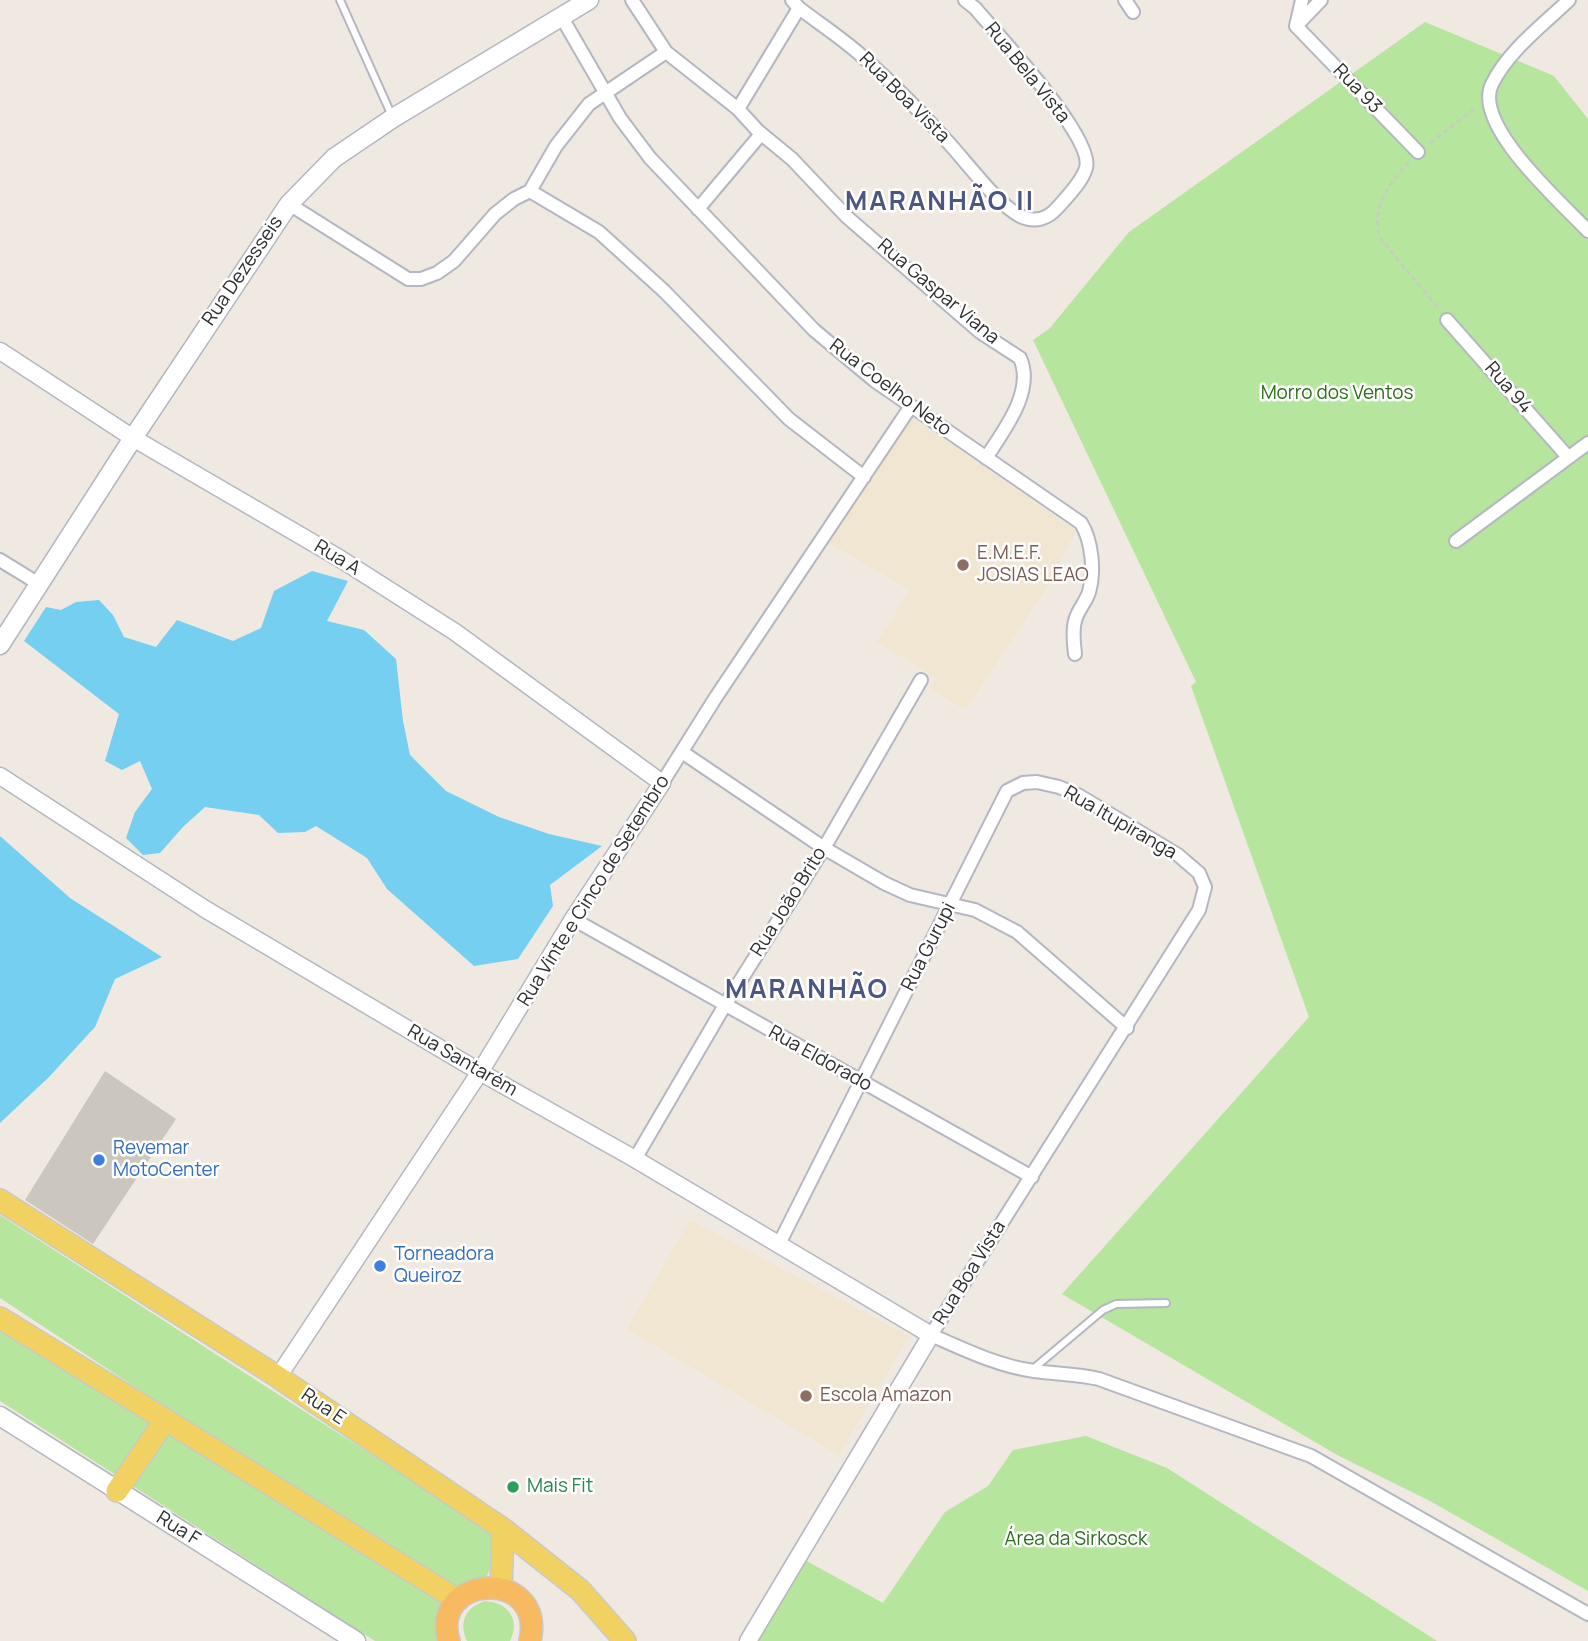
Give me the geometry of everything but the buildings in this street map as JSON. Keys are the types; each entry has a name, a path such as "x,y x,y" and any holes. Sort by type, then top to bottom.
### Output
{"highway":[{"path":"449,1641 447,1622 451,1610 469,1591 483,1587 501,1588 524,1604 530,1617 530,1641"}],"main road":[{"name":"Rua Dezesseis","path":"0,645 133,438 289,204 334,158 393,118 589,0"},
{"name":"Rua E","path":"0,1200 278,1377 503,1529 580,1590 625,1641"},
{"path":"0,1318 458,1600"},
{"name":"Rua F","path":"0,1416 356,1641"},
{"path":"117,1491 165,1420"},
{"path":"501,1588 503,1529"}],"street":[{"name":"Rua Gaspar Viana","path":"632,0 666,52 738,109 761,134 792,159 847,217 980,332 1020,358 1024,374 1021,393 1011,419 986,458"},
{"name":"Rua Bela Vista","path":"965,0 975,8 1041,85 1075,134 1086,161 1086,169 1079,179 1056,210 1045,219 1033,221 1020,216 1007,206"},
{"path":"1125,0 1133,12"},
{"path":"1296,26 1302,0"},
{"path":"1296,26 1321,0"},
{"path":"1569,0 1503,65 1491,86 1488,99 1496,124 1514,152 1588,231"},
{"path":"738,109 796,4"},
{"name":"Rua Boa Vista","path":"796,4 862,56 946,139 1007,206"},
{"name":"Rua Coelho Neto","path":"561,16 620,118 650,158 814,330 875,381 1081,523 1087,533 1090,547 1089,591 1075,619 1075,654"},
{"name":"Rua 93","path":"1296,26 1418,152"},
{"path":"289,204 408,279 421,279 437,273 454,261 495,214 514,199 530,191 556,146 589,104 666,52"},
{"path":"698,209 761,134"},
{"path":"530,191 599,232 664,291 789,419 864,477"},
{"name":"Rua 94","path":"1447,320 1568,457"},
{"name":"Rua A","path":"0,351 133,438 339,558 456,632 662,783"},
{"name":"Rua Vinte e Cinco de Setembro","path":"278,1377 480,1072 573,919 716,697 911,406"},
{"path":"1456,541 1588,443"},
{"path":"0,560 39,584"},
{"name":"Rua João Brito","path":"635,1160 725,1005 824,848 921,680"},
{"path":"682,752 824,848 884,883 909,895 975,910 1017,932 1127,1028"},
{"name":"Rua Santarém","path":"0,776 205,909 931,1335"},
{"name":"Rua Itupiranga","path":"1003,798 1012,786 1023,782 1037,782 1078,795 1178,855 1199,873 1205,887 1199,911"},
{"name":"Rua Gurupi","path":"779,1244 1003,798"},
{"name":"Rua Boa Vista","path":"748,1641 931,1335 1199,911"},
{"name":"Rua Eldorado","path":"573,919 1031,1177"},
{"path":"931,1335 979,1356 1032,1371 1074,1373 1099,1379 1311,1456 1588,1614"}],"lane":[{"path":"340,0 393,118"},
{"path":"1032,1371 1103,1310 1115,1304 1166,1303"}],"path":[{"path":"1447,320 1380,238 1377,227 1381,204 1390,184 1418,152 1488,99"}],"shaded area":[{"name":"E.M.E.F. JOSIAS LEAO","path":"913,418 1076,531 1047,588 966,710 930,689 936,678 877,642 910,590 829,543 880,461"},
{"name":"Escola Amazon","path":"690,1220 909,1336 839,1455 627,1329"}],"green space":[{"name":"Morro dos Ventos","path":"1425,22 1554,76 1588,119 1588,1591 1430,1501 1339,1456 1062,1294 1309,1017 1191,686 1196,682 1033,340 1049,329 1129,232"},
{"path":"0,1215 493,1533 492,1563 483,1587 458,1600 0,1298"},
{"path":"0,1320 440,1602 447,1641 375,1641 0,1401"},
{"name":"Área da Sirkosck","path":"1086,1436 1167,1468 1437,1641 756,1641 803,1559 883,1603 945,1512 988,1486 1013,1450"},
{"path":"485,1601 500,1605 510,1613 514,1626 510,1641 467,1641 463,1628 466,1616 473,1607"}],"water":[{"path":"312,571 348,581 327,621 364,630 396,659 410,755 446,791 499,817 549,834 602,846 550,885 553,906 518,959 474,966 387,889 367,858 316,826 305,832 278,833 259,815 205,807 160,853 143,855 126,838 135,812 152,789 140,761 122,770 105,761 119,714 24,641 46,607 61,610 76,602 99,600 113,615 124,637 156,647 177,620 233,641 261,628 274,591"},
{"path":"0,836 70,898 162,957 115,979 95,1027 49,1077 0,1123"}],"place":[{"name":"E.M.E.F. JOSIAS LEAO","path":"963,565"},
{"name":"Revemar MotoCenter","path":"99,1160"},
{"name":"Torneadora Queiroz","path":"380,1266"},
{"name":"Escola Amazon","path":"806,1396"},
{"name":"Mais Fit","path":"513,1487"}],"district":[{"name":"MARANHÃO II","path":"940,203"},
{"name":"MARANHÃO","path":"807,991"}]}
